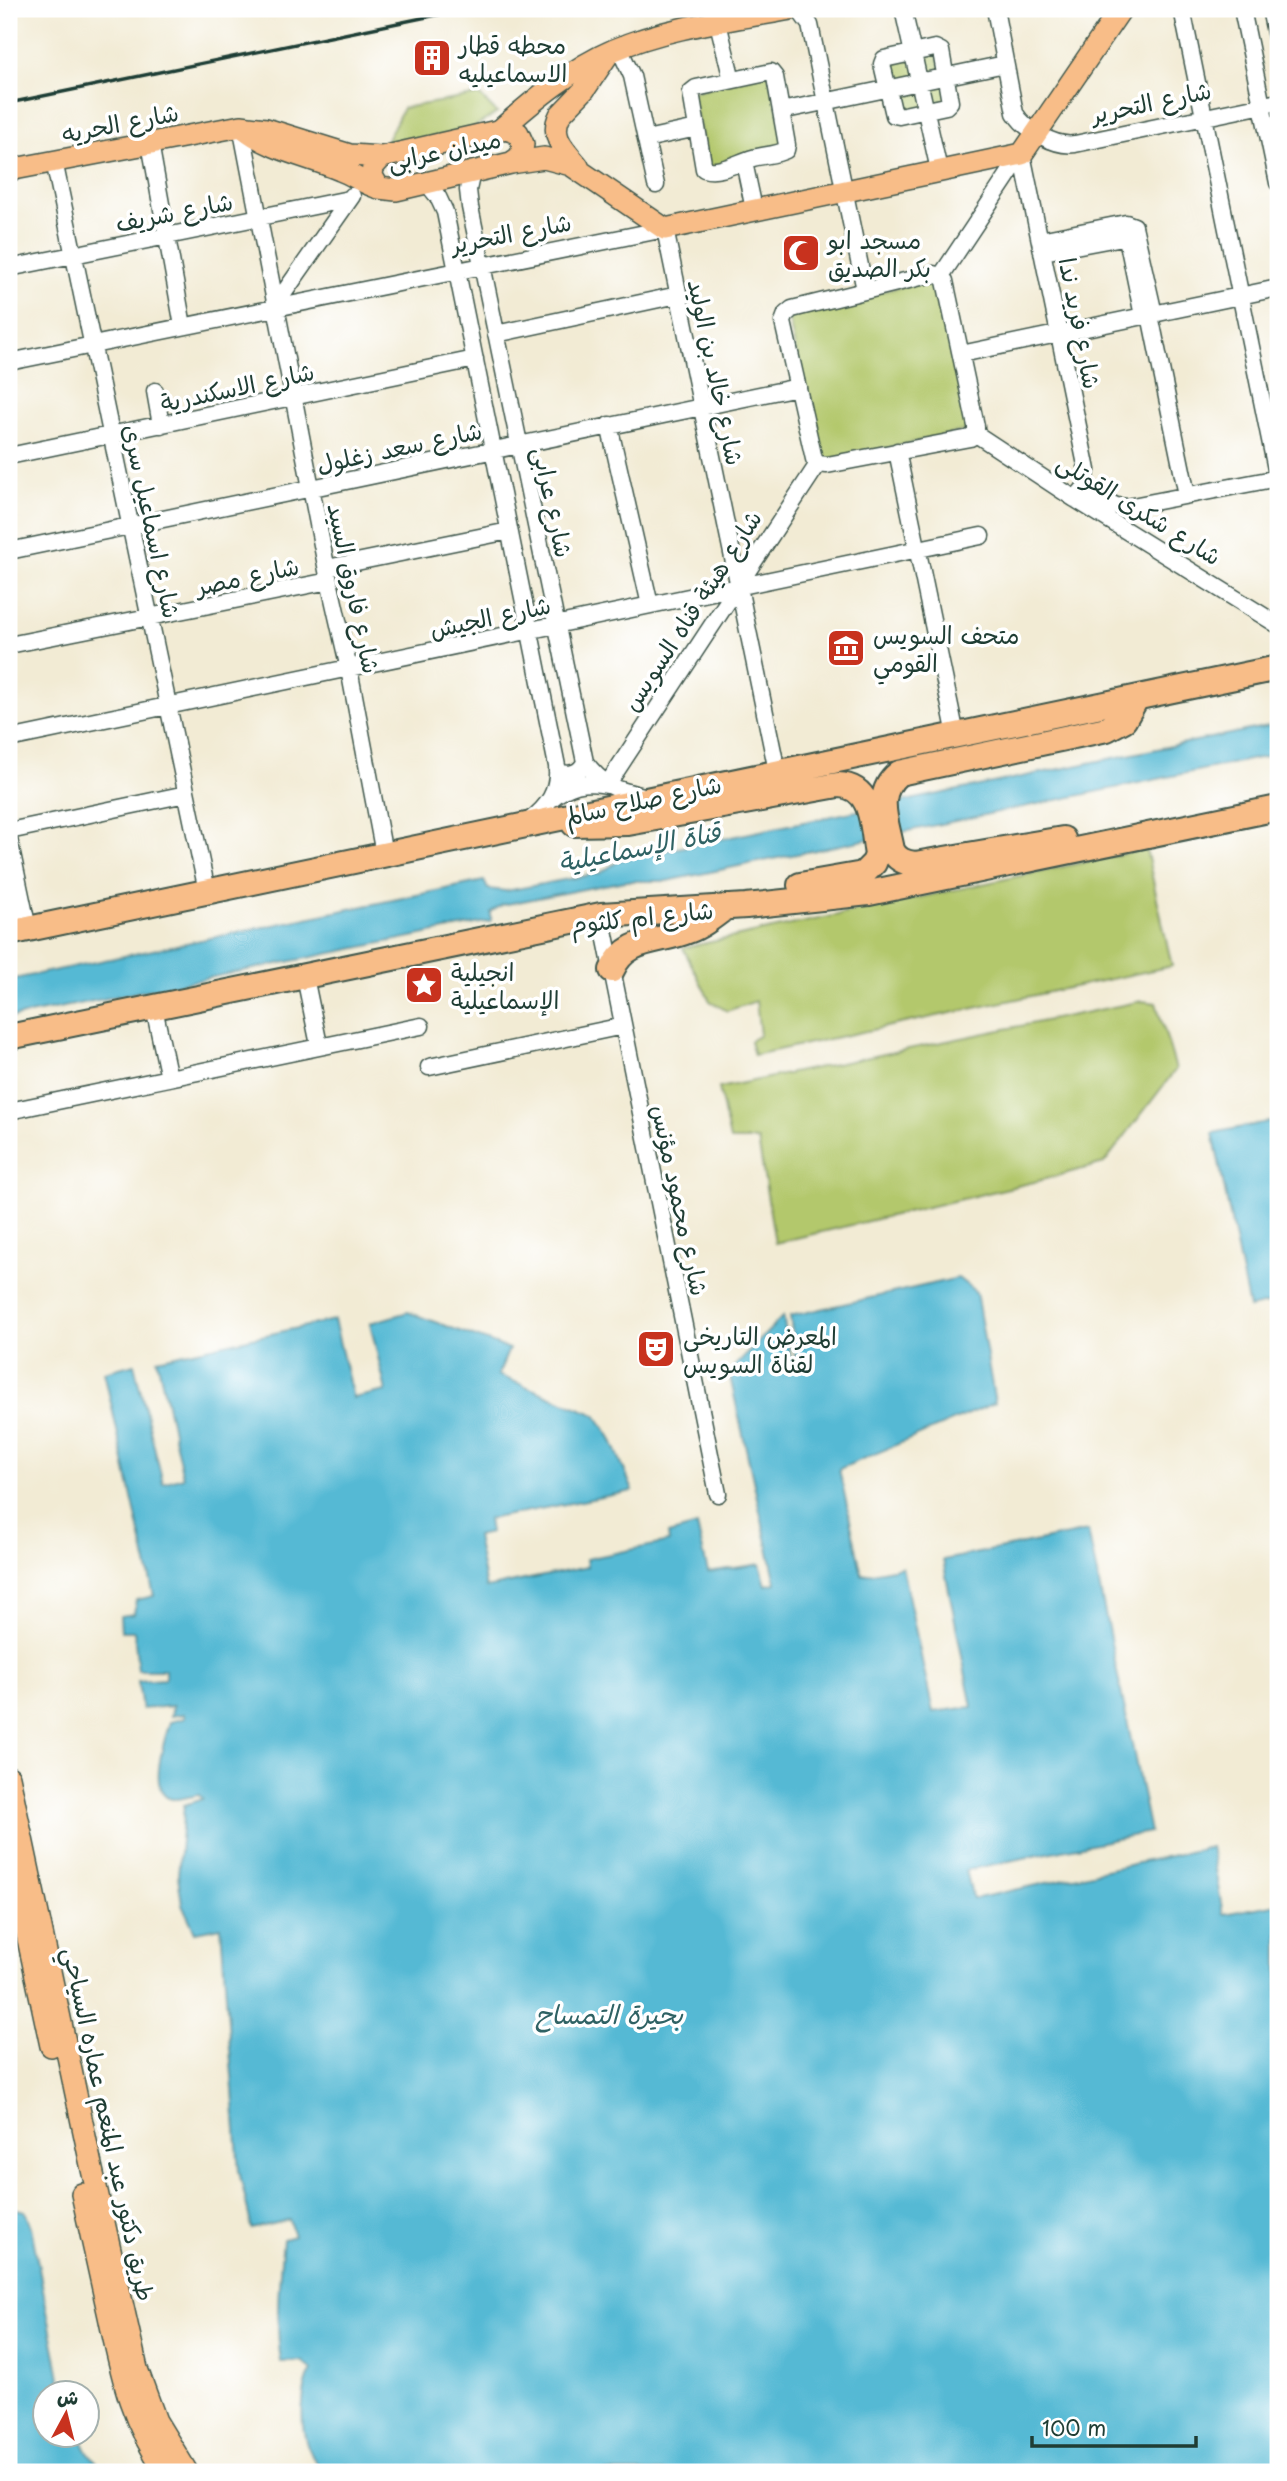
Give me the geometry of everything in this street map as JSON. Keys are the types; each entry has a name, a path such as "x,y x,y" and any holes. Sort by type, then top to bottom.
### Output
{"highway":[{"name":"شارع صلاح سالم","path":"18,931 384,854 541,814 654,798 1278,668"},
{"path":"874,799 899,773 1108,729 1124,720 1136,699"},
{"path":"541,814 590,825 628,823 838,785 855,788 874,799 885,853"},
{"name":"شارع ام كلثوم","path":"9,1037 601,915 726,908 869,893 1278,808"},
{"path":"885,853 915,864 1052,839 1082,841 1102,846"},
{"path":"612,970 615,962 628,948 687,932 708,921 741,896 761,890 863,874 885,853"}],"main road":[{"path":"500,130 566,77 615,50 656,35 792,9"},
{"path":"1022,154 1121,9"},
{"path":"583,171 557,138 556,122 615,50"},
{"path":"240,126 264,143 338,169 363,190"},
{"name":"شارع الحريه","path":"9,170 240,126 266,129 350,155 382,157"},
{"name":"ميدان عرابى","path":"500,130 517,133 523,144 521,156 511,163 396,190 363,190 374,181 372,172 375,163 382,157 500,130"},
{"name":"شارع التحرير","path":"665,229 1022,154"},
{"path":"511,163 530,158 558,160 583,171 665,229"},
{"name":"طريق دكتور عبد المنعم عماره السياحي","path":"9,1777 96,2190 137,2369 141,2408"},
{"name":"طريق دكتور عبد المنعم عماره السياحي","path":"9,1850 14,1898 121,2372 174,2468"}],"street":[{"path":"792,9 802,14 810,25 865,290"},
{"path":"903,9 939,170"},
{"path":"995,9 1015,113 1021,121 1037,132"},
{"path":"1075,499 1097,496 1116,506 1127,507 1278,478 1182,9"},
{"path":"1242,9 1270,104 1278,183"},
{"path":"1270,9 1278,47"},
{"path":"718,23 732,80"},
{"path":"935,48 939,49 946,76 950,102 946,106 894,115 882,64 884,59 935,48"},
{"path":"615,50 632,76 656,185"},
{"path":"781,111 1005,64"},
{"path":"768,72 774,74 781,111 786,150 744,162 704,169 691,96 693,90 768,72"},
{"name":"شارع التحرير","path":"1037,132 1054,142 1069,145 1270,104"},
{"name":"شارع فاروق السيد","path":"240,126 384,854"},
{"path":"646,139 697,128"},
{"path":"150,143 183,326"},
{"path":"941,276 1022,154"},
{"name":"شارع فريد ندا","path":"1022,154 1087,470 1085,487 1075,499"},
{"name":"شارع اسماعيل سرى","path":"54,161 207,891"},
{"path":"744,162 754,209"},
{"name":"شارع عرابى","path":"472,172 468,199 585,762"},
{"name":"شارع عرابى","path":"427,183 445,212 557,771 556,789 541,814"},
{"path":"274,307 363,190"},
{"name":"شارع شريف","path":"9,268 259,217 363,190"},
{"name":"شارع التحرير","path":"9,362 665,229"},
{"name":"شارع خالد بن الوليد","path":"665,229 777,771"},
{"path":"1042,246 1123,237 1128,243 1149,315 1187,495"},
{"path":"933,274 941,276 945,281 961,354 976,426 975,434 970,438 827,466 818,464 814,459 783,322 786,314 792,309 865,290 933,274"},
{"path":"961,354 1278,288"},
{"path":"496,334 678,295"},
{"name":"شارع الاسكندرية","path":"9,456 475,359"},
{"name":"شارع سعد زغلول","path":"9,551 799,387"},
{"path":"155,391 161,425"},
{"path":"609,425 650,606"},
{"name":"شارع شكرى القوتلى","path":"975,434 1278,625"},
{"path":"897,451 956,735"},
{"name":"شارع هيئة قناه السويس","path":"607,785 818,464"},
{"name":"شارع مصر","path":"9,645 150,618 509,531"},
{"name":"شارع الجيش","path":"9,739 981,536"},
{"path":"557,771 574,773 583,767 585,762 597,778 607,785"},
{"path":"541,814 565,789 581,783 607,785 654,798"},
{"path":"9,831 186,794"},
{"path":"9,839 18,931"},
{"name":"شارع محمود مؤنس","path":"601,915 718,1494"},
{"path":"304,977 320,1045"},
{"path":"154,1008 169,1078"},
{"path":"9,1111 421,1026"},
{"path":"429,1067 623,1026"}],"green space":[{"path":"935,48 950,99 899,116 884,59"},
{"path":"768,72 787,145 709,170 691,92"},
{"path":"479,95 497,113 469,130 383,148 403,108"},
{"path":"938,279 973,429 821,463 787,312"},
{"path":"1146,849 1172,966 754,1055 750,1041 760,1035 756,1001 727,1011 710,1001 683,948"},
{"path":"1142,1001 1156,1003 1176,1069 1104,1163 775,1243 758,1140 730,1140 719,1088"}],"water":[{"path":"1278,724 1278,754 667,881 625,881 502,905 491,912 491,921 9,1018 9,980 484,881 488,889 506,891 600,873 620,860"},
{"path":"1278,1120 1278,1302 1249,1308 1213,1133"},
{"name":"بحيرة التمساح","path":"958,1278 976,1292 995,1403 839,1469 862,1575 902,1567 933,1712 972,1707 943,1560 1088,1531 1150,1832 966,1870 973,1899 1211,1847 1223,1914 1278,1904 1278,2472 351,2472 347,2464 334,2472 323,2472 309,2451 305,2439 303,2398 312,2370 302,2361 281,2362 279,2347 279,2285 283,2239 294,2236 289,2220 252,2229 239,2171 221,1927 195,1932 182,1904 178,1876 184,1805 202,1799 199,1795 172,1799 164,1795 160,1787 159,1765 170,1722 185,1718 184,1714 171,1716 173,1706 142,1709 138,1681 165,1679 165,1670 138,1670 134,1631 121,1631 120,1616 134,1614 136,1600 154,1596 104,1372 134,1364 163,1483 183,1477 157,1359 334,1320 353,1398 386,1391 370,1323 408,1312 509,1349 498,1375 596,1415 611,1438 633,1491 488,1519 490,1533 476,1536 486,1588 587,1567 586,1559 669,1542 668,1534 697,1526 708,1572 760,1564 766,1585 776,1583 729,1372 783,1316 793,1370 797,1368 790,1316"},
{"path":"9,2207 25,2211 31,2227 60,2380 32,2380 32,2450 87,2450 104,2472 9,2472"}],"railway":[{"path":"9,103 466,9"}],"place":[{"name":"محطه قطار الاسماعيليه","path":"432,58"},
{"name":"مسجد ابو بكر الصديق","path":"801,253"},
{"name":"متحف السويس القومي","path":"846,648"},
{"name":"انجيلية الإسماعيلية","path":"424,985"},
{"name":"المعرض التاريخى لقناة السويس","path":"656,1349"}],"water label":[{"name":"قناة الإسماعيلية","path":"639,846"}]}
